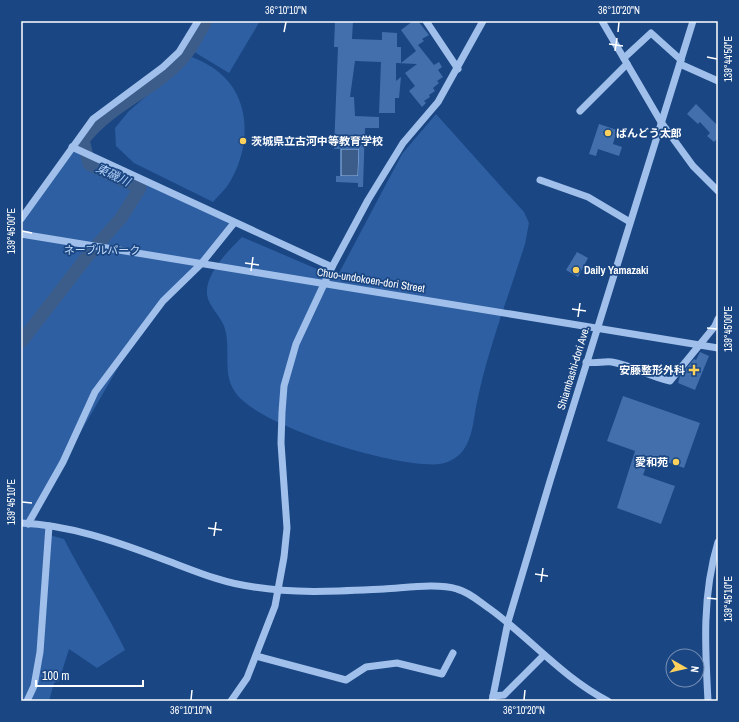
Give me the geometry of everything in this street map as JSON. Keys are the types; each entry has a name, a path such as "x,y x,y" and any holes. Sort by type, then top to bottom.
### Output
{"street":[{"path":"21,219 93,119 163,67 179,52 198,21"},
{"path":"426,21 458,69"},
{"path":"231,701 247,678 275,606 284,557 287,528 281,443 284,386 296,344 332,267 368,200 403,143 438,102 458,69 483,21"},
{"path":"602,21 662,122 693,166 718,191"},
{"name":"Shiambashi-dori Ave.","path":"493,699 508,622 586,362 693,21"},
{"path":"580,110 651,33 680,62 718,80"},
{"path":"72,147 332,267"},
{"path":"540,180 588,197 630,222"},
{"path":"234,223 201,264 163,301 95,392 69,450 24,524 49,526 80,532 230,583 277,590 342,591 414,588 457,589 466,593 508,622 544,655 576,680 608,701"},
{"name":"Chuo-undokoen-dori Street","path":"21,234 718,348"},
{"path":"586,362 595,364 612,362 658,379 670,381 718,319"},
{"path":"27,701 34,686 40,652 49,526"},
{"path":"708,701 705,617 714,555 718,542"},
{"path":"256,656 346,680 366,667 397,663 442,674 453,654"},
{"path":"493,699 504,695 544,655"}],"green space":[{"path":"209,21 260,21 229,73 191,50"},
{"path":"192,57 218,71 225,78 239,100 245,126 242,153 238,166 228,185 213,202 134,163 116,146 115,128 129,111"},
{"path":"436,114 524,212 529,223 525,244 486,366 470,438 464,449 456,458 440,464 420,464 363,453 331,443 271,419 249,405 235,392 231,385 228,369 227,337 225,329 222,321 208,299 207,291 212,273 230,249 242,237 324,272 338,275 402,154"},
{"name":"ネーブルパーク","path":"72,147 234,223 138,333 28,523 47,526 49,535 64,539 111,622 125,650 97,668 69,649 59,681 54,683 49,701 21,701 21,219"}],"shaded area":[{"path":"341,149 359,149 358,176 341,176"}],"building":[{"path":"335,21 353,21 352,39 382,40 382,32 397,33 397,47 401,47 401,63 416,51 401,30 413,21 418,21 429,35 422,39 424,41 418,45 434,65 439,62 442,67 438,70 443,77 437,81 439,83 433,88 435,91 424,101 426,103 422,107 409,91 415,86 405,73 417,64 396,63 396,81 401,77 399,98 395,98 395,113 379,113 381,62 355,61 350,97 354,97 355,116 379,117 379,128 365,128 363,187 358,187 358,183 336,182 336,176 358,176 359,149 334,149 338,47 334,47"},
{"path":"696,104 718,126 718,138 714,142 707,136 710,133 700,122 698,124 687,114"},
{"path":"599,124 617,130 613,144 622,147 619,156 598,149 596,156 589,154"},
{"path":"577,252 588,258 578,277 566,270"},
{"path":"700,352 709,356 695,390 678,383 680,376 694,359 696,360"},
{"name":"愛和苑","path":"623,396 700,423 684,468 650,456 643,475 675,486 661,524 617,508 635,451 607,441"}],"waterway":[{"name":"東磯川","path":"21,342 86,258 121,218 140,188 89,164 83,140 106,116 172,69 189,50 206,21"}],"place":[{"name":"ばんどう太郎","path":"608,133"},
{"name":"茨城県立古河中等教育学校","path":"243,141"},
{"name":"Daily Yamazaki","path":"576,270"},
{"name":"安藤整形外科","path":"694,370"},
{"name":"愛和苑","path":"676,462"}]}
